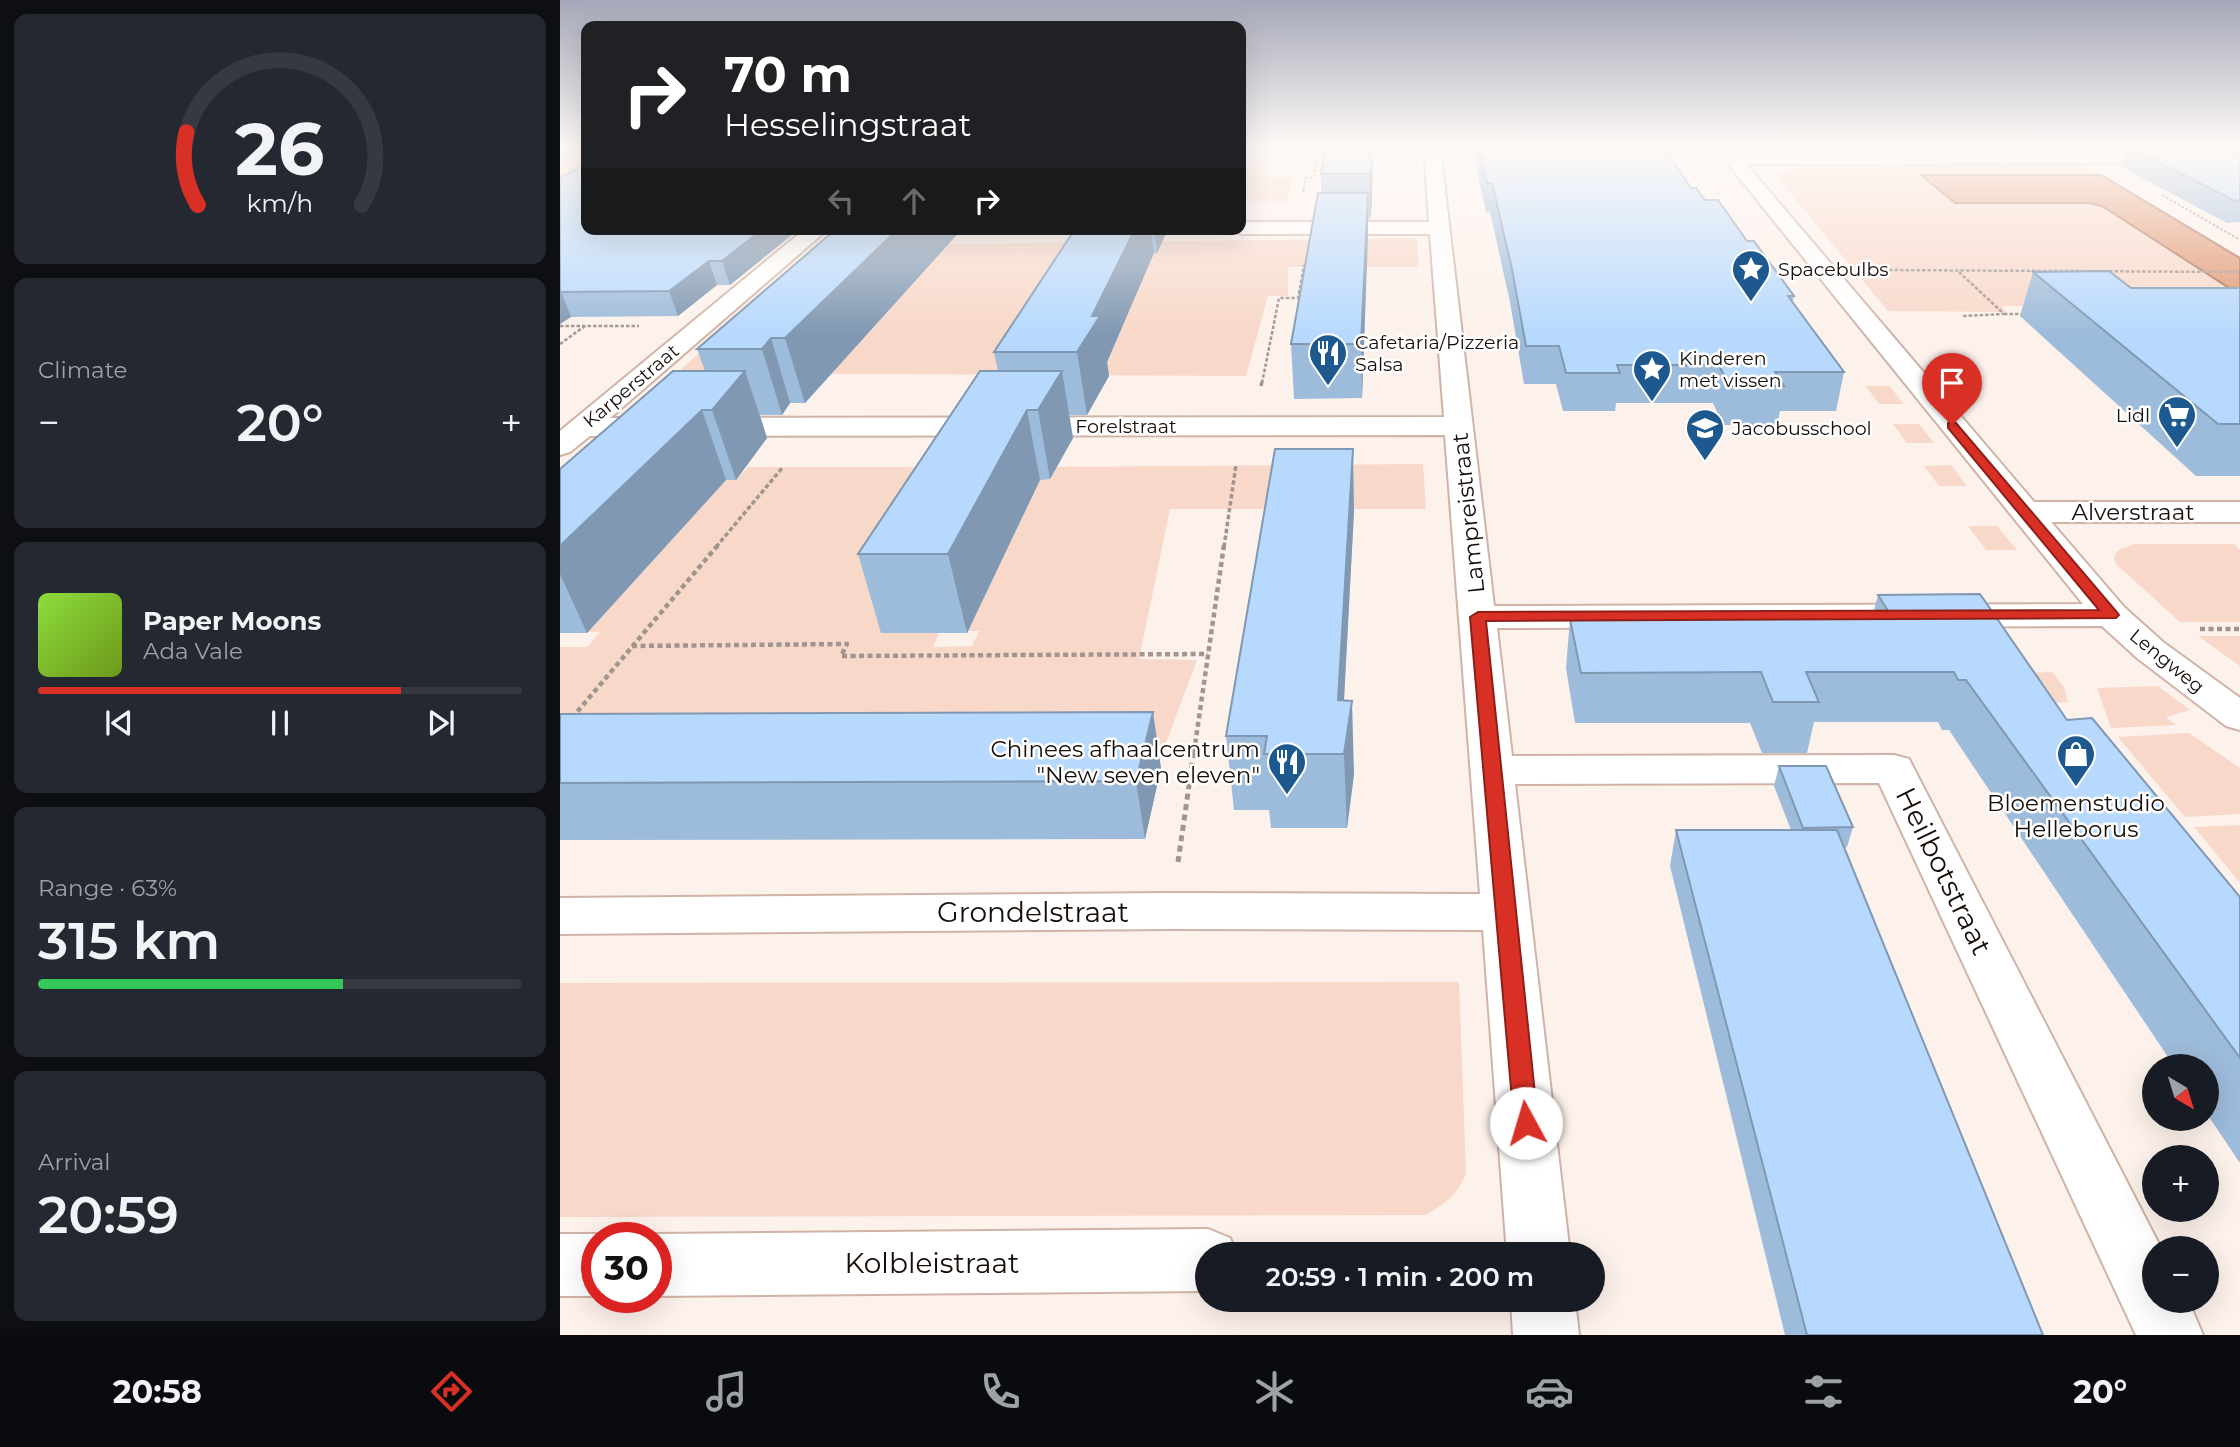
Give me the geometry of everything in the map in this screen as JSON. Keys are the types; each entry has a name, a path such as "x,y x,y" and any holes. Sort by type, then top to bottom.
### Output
{"street":[{"name":"Lampreistraat","path":"1438,210 1538,1242"},
{"name":"Lengweg","path":"1775,210 2111,615 2150,650 2240,717"},
{"path":"1246,228 1440,228"},
{"name":"Karperstraat","path":"560,446 811,235"},
{"name":"Forelstraat","path":"582,427 1459,426"},
{"name":"Alverstraat","path":"2025,512 2240,512"},
{"path":"1478,617 2111,615"},
{"name":"Heilbotstraat","path":"1493,770 1895,769 2170,1335"},
{"name":"Grondelstraat","path":"560,916 1170,911 1505,912"},
{"name":"Kolbleistraat","path":"672,1265 1195,1260"},
{"path":"560,1265 581,1265"},
{"path":"1544,1312 1546,1335"}],"path":[{"path":"1170,911 1242,426 1258,405 1279,298 1298,298 1307,246 1295,228 1299,210"},
{"path":"2194,210 2240,240"},
{"path":"1824,270 2240,272"},
{"path":"1959,271 2004,314"},
{"path":"1961,316 2032,314"},
{"name":"Karperstraat","path":"560,326 703,326"},
{"path":"560,344 585,326"},
{"path":"1451,343 1535,343"},
{"path":"568,722 817,427"},
{"name":"Lengweg","path":"2191,629 2240,629"},
{"path":"632,646 847,644 841,656 1208,654"}],"shaded area":[{"path":"1804,210 2109,210 2240,295 2100,306 2002,306 2006,312 1888,311"},
{"path":"2109,210 2160,210 2240,258 2240,295"},
{"path":"1417,238 1419,267 1288,267 1288,296 1268,296 1246,376 677,373 820,246"},
{"path":"1866,386 1890,386 1903,404 1879,404"},
{"path":"1893,424 1919,424 1934,443 1907,443"},
{"path":"1423,464 1426,509 1170,509 1139,659 1197,660 1157,767 560,754 560,647 587,647 600,632 588,632 726,480 736,480 748,467 977,467 939,633 933,647 972,646 979,631 967,631 1040,480 1056,467"},
{"path":"1951,465 1967,486 1939,486 1924,466"},
{"path":"1968,526 1997,526 2017,550 1986,550"},
{"path":"2135,544 2234,544 2240,550 2240,622 2180,622 2117,565 2114,559 2117,551"},
{"path":"2198,636 2240,636 2240,666"},
{"path":"2052,672 2064,687 2068,702 2028,704 2004,674"},
{"path":"2158,686 2190,710 2166,717 2176,725 2111,728 2097,688"},
{"path":"2189,733 2240,768 2240,814 2185,817 2118,737"},
{"path":"2240,825 2240,883 2194,827"},
{"path":"1459,982 1466,1173 1450,1197 1426,1215 560,1217 560,983"}],"building":[{"path":"560,210 581,210 581,235 755,235 722,261 709,261 669,291 560,292"},
{"path":"1315,210 1367,210 1361,344 1291,344"},
{"path":"1498,210 1725,210 1747,241 1754,241 1794,296 1788,296 1844,372 1775,372 1784,386 1729,386 1719,365 1617,365 1620,373 1566,373 1559,346 1526,346"},
{"path":"829,235 892,235 785,338 771,338 762,349 697,349"},
{"path":"1071,235 1132,235 1092,316 1100,316 1077,352 994,352"},
{"path":"2109,271 2131,288 2240,288 2240,424 2218,424 2033,272"},
{"path":"673,371 745,371 712,410 702,410 560,546 560,469"},
{"path":"980,371 1062,371 1038,410 1027,410 948,554 858,554"},
{"path":"1275,449 1353,449 1338,700 1352,701 1344,754 1264,754 1267,736 1226,736"},
{"path":"1980,594 2067,720 2092,718 2240,897 2240,1058 1966,680 1958,680 1954,672 1806,672 1819,702 1773,702 1761,672 1581,673 1570,619 1892,617 1878,595"},
{"path":"1153,712 1136,781 560,783 560,714"},
{"path":"1779,766 1826,766 1853,827 1803,828"},
{"path":"1676,830 1837,830 2043,1335 1807,1335"}],"place":[{"name":"Spacebulbs","path":"1751,303"},
{"name":"Cafetaria/Pizzeria Salsa","path":"1328,387"},
{"name":"Kinderen met vissen","path":"1652,403"},
{"name":"Lidl","path":"2177,449"},
{"name":"Jacobusschool","path":"1705,462"},
{"name":"Bloemenstudio Helleborus","path":"2076,788"},
{"name":"Chinees afhaalcentrum \"New seven eleven\"","path":"1287,796"}],"route":[{"path":"1526,1123 1478,617 2111,615 1952,425"}]}
